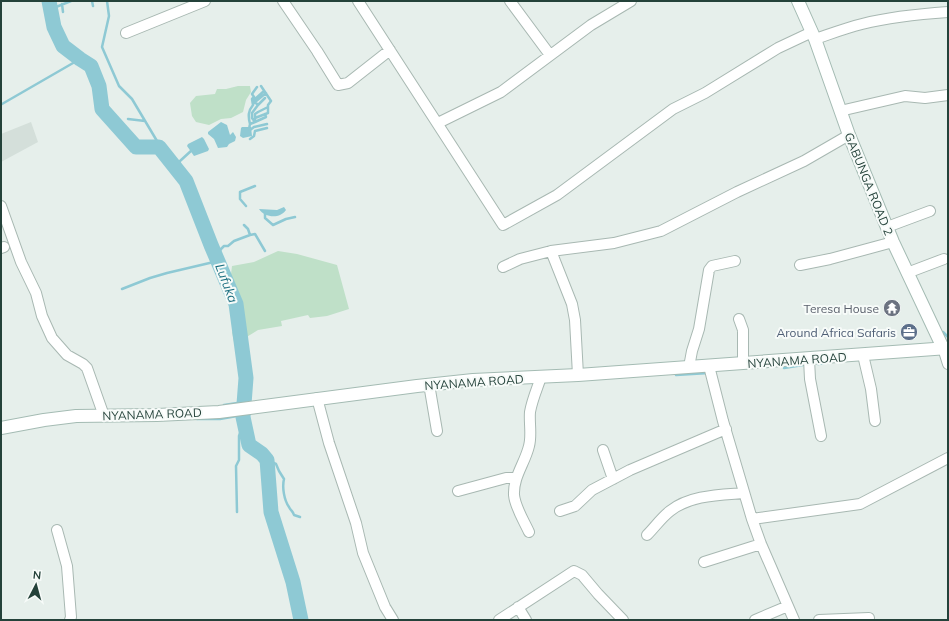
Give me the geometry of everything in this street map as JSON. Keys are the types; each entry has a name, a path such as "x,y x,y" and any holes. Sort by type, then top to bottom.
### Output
{"street":[{"path":"126,33 206,1"},
{"path":"283,1 318,51 338,85 348,83 390,50"},
{"path":"358,1 503,224 556,195 673,109 705,93 778,48 813,36 878,20 948,12"},
{"path":"510,1 550,55"},
{"path":"438,123 501,92 591,25 631,1"},
{"name":"GABUNGA ROAD 2","path":"798,1 813,36 849,135 893,242 946,348 948,364"},
{"path":"840,110 905,96 925,98 948,96"},
{"path":"503,267 520,259 551,251 614,243 661,231 737,192 804,161 849,135"},
{"path":"1,206 21,262 36,293 52,338 67,355 87,368 104,416"},
{"path":"887,227 930,211"},
{"path":"800,265 830,259 893,242"},
{"path":"551,251 572,304 575,320 578,375"},
{"path":"908,272 944,259"},
{"path":"689,367 699,329 709,270 712,266 735,261"},
{"path":"739,320 743,330 742,364"},
{"name":"NYANAMA ROAD","path":"1,428 76,416 218,412 317,398 473,380 578,375 742,364 946,348"},
{"path":"863,355 871,389 874,421"},
{"path":"809,359 810,379 821,436"},
{"path":"709,366 752,519 761,544 794,620"},
{"path":"529,532 515,501 514,487 516,478 530,444 530,413 533,399 541,377"},
{"path":"429,384 437,431"},
{"path":"317,398 329,443 356,523 363,554 384,607 393,620"},
{"path":"560,511 575,506 592,490 613,479 662,456 726,429"},
{"path":"603,450 613,479"},
{"path":"752,519 860,504 948,458"},
{"path":"458,491 506,478 516,478"},
{"path":"647,535 661,519 678,505 691,500 744,493"},
{"path":"57,530 67,566 70,620"},
{"path":"704,562 761,544"},
{"path":"499,620 574,571 582,575 623,620"},
{"path":"755,620 788,606"},
{"path":"518,607 526,620"},
{"path":"819,620 869,618"}],"shaded area":[{"path":"31,122 38,142 1,162 1,134"}],"green space":[{"path":"238,86 250,86 251,92 246,100 243,112 231,118 221,119 209,125 196,122 192,116 190,103 196,96 215,94 217,89 226,89"},
{"path":"278,251 297,254 337,265 349,309 327,316 310,318 308,315 281,321 282,326 258,330 237,343 234,342 232,332 235,329 234,311 230,283 232,266 254,262"}],"water":[{"path":"221,122 227,125 230,135 233,132 236,137 235,141 227,147 218,148 214,139 208,134 208,132"},
{"path":"242,127 251,127 252,136 243,138 240,136"},
{"path":"202,137 209,149 208,151 194,156 187,146 188,144"},
{"path":"284,207 286,210 280,215 276,216 269,216 259,209 277,210"}],"waterway":[{"name":"Lufuka","path":"49,1 54,27 63,46 91,66 99,86 102,109 136,147 159,147 186,181 236,304 246,378 243,417 249,445 262,454 267,460 271,512 293,582 301,620"},
{"path":"51,9 71,1"},
{"path":"92,1 93,6"},
{"path":"107,1 109,16 102,47 119,86 132,99 159,147"},
{"path":"62,4 63,12"},
{"path":"2,104 80,59"},
{"path":"249,129 250,124 255,122 255,118 268,113 268,105 271,101 261,86"},
{"path":"250,124 249,114 253,105 252,99 254,97 252,94 257,87"},
{"path":"255,103 254,100 264,91"},
{"path":"265,114 266,117 255,122 252,118 252,113 258,105 255,102 266,93"},
{"path":"258,105 265,98"},
{"path":"255,118 255,114 268,107"},
{"path":"128,119 145,121"},
{"path":"250,130 254,127 267,124"},
{"path":"250,139 254,136 255,131 267,128"},
{"path":"175,167 179,165 180,161 192,150"},
{"path":"246,206 240,199 240,192 255,186"},
{"path":"265,213 265,218 273,225 295,217"},
{"path":"216,257 224,246 228,246 234,241 250,235 248,229 244,225"},
{"path":"250,235 255,234 265,251"},
{"path":"122,289 167,273 218,261"},
{"path":"943,332 948,337"},
{"path":"818,364 825,363"},
{"path":"784,368 803,365"},
{"path":"676,375 709,373"},
{"path":"224,405 244,402"},
{"path":"197,419 220,419 237,416 243,417"},
{"path":"237,512 236,466 239,460 239,436 244,422"},
{"path":"267,460 276,464 284,479 283,486 287,504 294,515 300,517"}],"place":[{"name":"Teresa House","path":"892,308"},
{"name":"Around Africa Safaris","path":"909,332"}]}
